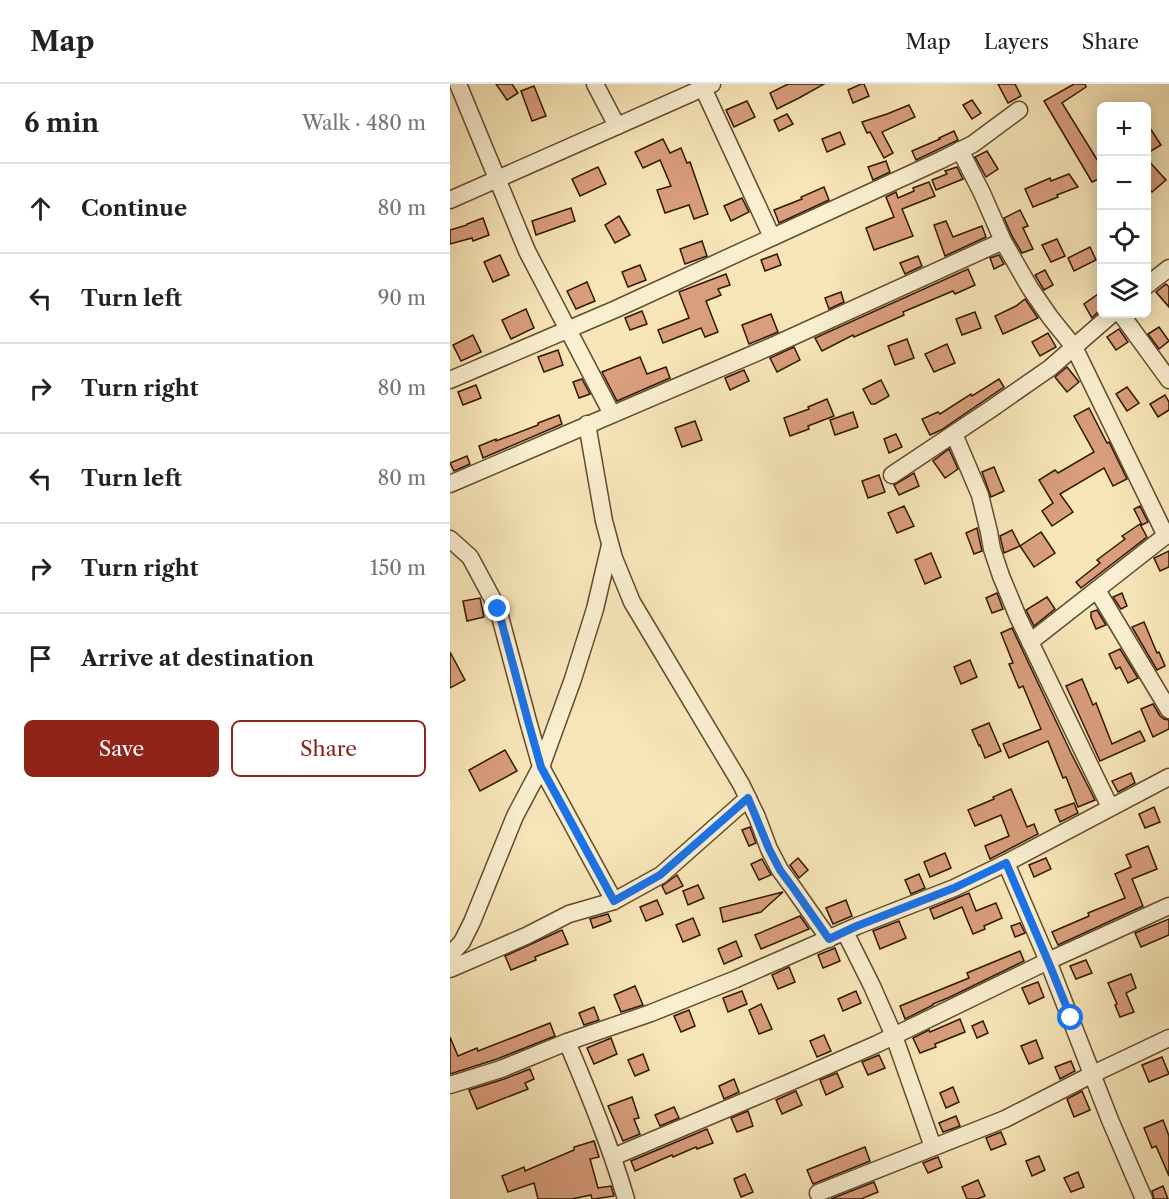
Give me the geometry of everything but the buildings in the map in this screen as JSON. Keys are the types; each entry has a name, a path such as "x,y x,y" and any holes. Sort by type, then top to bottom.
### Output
{"street":[{"path":"458,84 527,251 612,414"},
{"path":"595,84 617,126"},
{"path":"450,200 707,86 772,237"},
{"path":"450,380 569,329 973,144 1018,110"},
{"path":"960,150 1003,241 1030,288 1074,347 1167,535 1030,642"},
{"path":"450,484 772,346 1003,241"},
{"path":"1151,282 1169,268"},
{"path":"892,476 1050,368 1107,318"},
{"path":"1123,318 1169,380"},
{"path":"587,424 610,544 632,602 741,784 780,870 829,939"},
{"path":"954,434 980,495 992,549 1001,576 1030,642 1110,807"},
{"path":"450,539 470,557 498,609 541,767 614,901"},
{"path":"450,955 462,942 472,922 515,816 541,767 573,679 595,609 610,544"},
{"path":"1097,590 1169,710"},
{"path":"450,1085 501,1070 567,1042 683,1000 954,888 1169,777"},
{"path":"450,969 526,936 569,914 614,901 660,875 748,798"},
{"path":"1006,863 1144,1199"},
{"path":"613,1156 894,1036 1048,961 1169,906"},
{"path":"845,932 894,1036 933,1147"},
{"path":"818,1192 1005,1119 1169,1038"},
{"path":"567,1042 613,1156 626,1199"}],"route":[{"path":"498,609 541,767 614,901 660,875 748,798 780,870 829,939 954,888 1006,863 1071,1018"}]}
